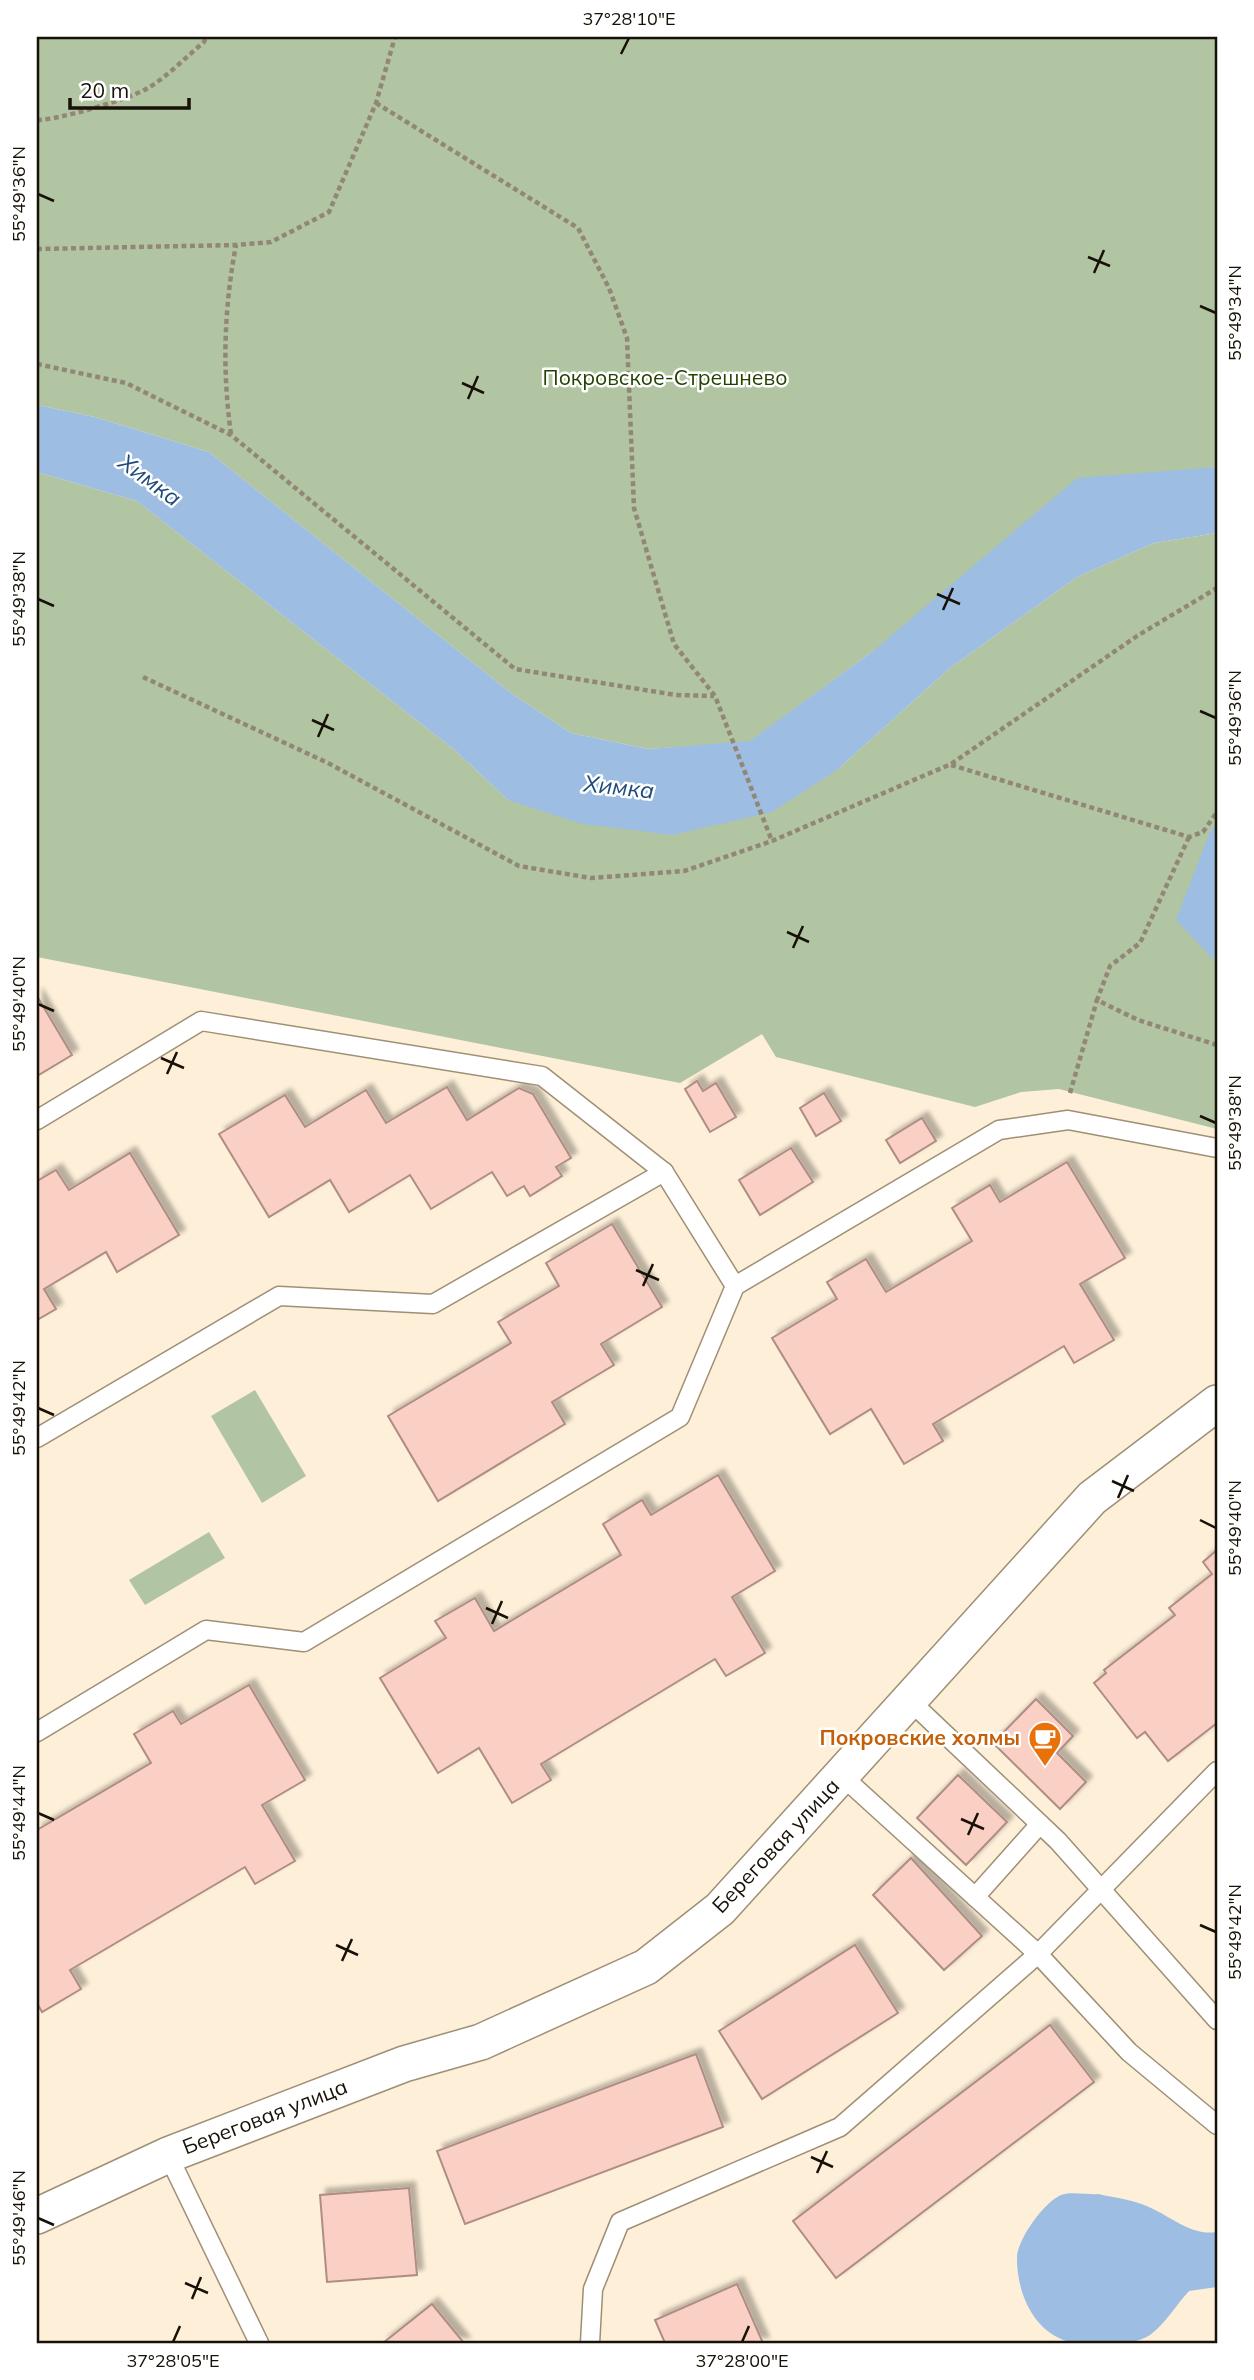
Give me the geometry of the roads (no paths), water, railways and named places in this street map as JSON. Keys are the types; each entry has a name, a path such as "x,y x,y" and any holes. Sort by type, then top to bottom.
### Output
{"street":[{"name":"Береговая улица","path":"37,2216 168,2155 404,2064 481,2042 646,1967 720,1909 1092,1497 1217,1403"}],"lane":[{"path":"37,1120 201,1021 542,1076 664,1172 735,1286"},
{"path":"37,1732 206,1630 304,1642 680,1417 735,1286 999,1130 1068,1120 1217,1148"},
{"path":"37,1438 279,1296 433,1304 664,1172"},
{"path":"909,1700 1058,1841 1217,2020"},
{"path":"590,2343 593,2289 620,2222 840,2127 1038,1954 1217,1771"},
{"path":"841,1775 1038,1954 1129,2052 1217,2125"},
{"path":"975,1897 1040,1824"},
{"path":"168,2155 259,2343"}],"water":[{"name":"Химка","path":"37,405 95,417 209,452 511,693 571,733 648,749 750,741 873,651 1077,478 1217,467 1217,533 1154,543 1077,577 950,668 837,770 772,812 673,835 582,824 508,800 457,752 137,501 37,472"},
{"path":"1217,820 1217,959 1212,958 1176,920"},
{"path":"1098,2194 1145,2205 1191,2229 1217,2232 1217,2287 1189,2291 1156,2330 1139,2340 1082,2343 1061,2339 1041,2325 1023,2295 1018,2271 1018,2251 1039,2214 1061,2195"}],"place":[{"name":"Покровские холмы","path":"1045,1768"}],"park label":[{"name":"Покровское-Стрешнево","path":"665,378"}]}
